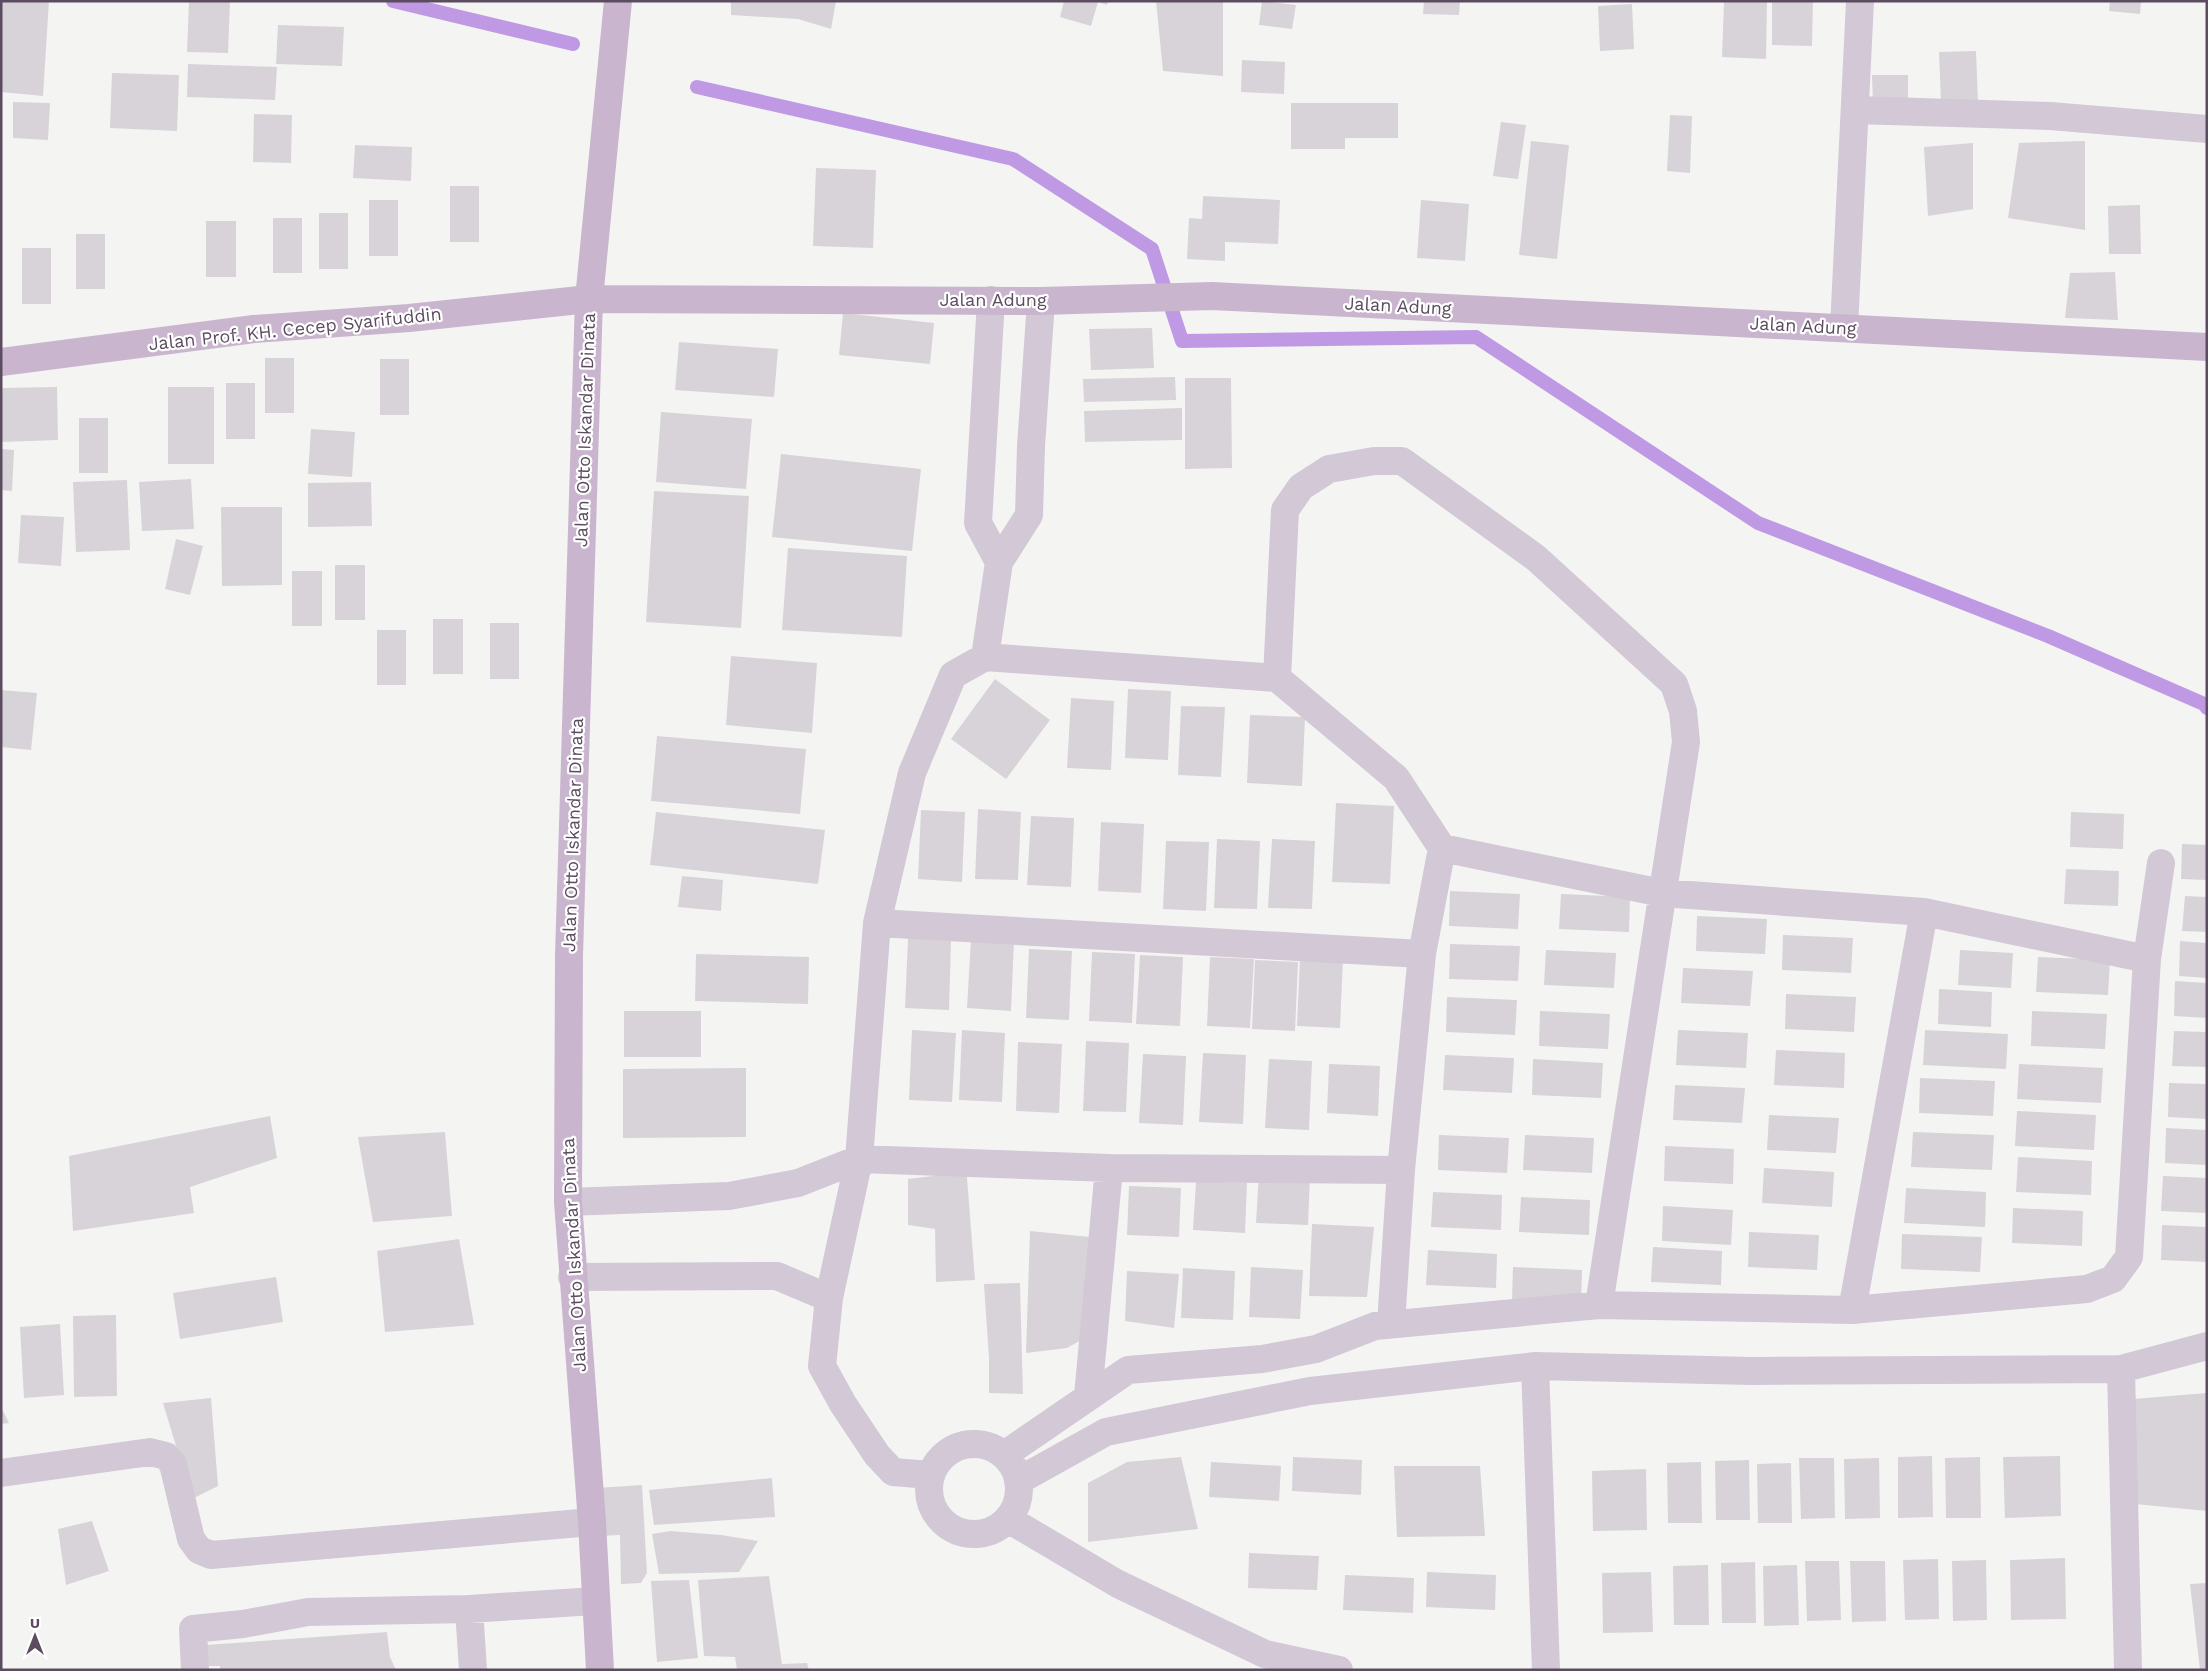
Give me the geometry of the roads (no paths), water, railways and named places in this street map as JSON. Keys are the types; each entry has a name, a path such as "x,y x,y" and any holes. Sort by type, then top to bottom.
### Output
{"main road":[{"name":"Jalan Otto Iskandar Dinata","path":"600,1670 592,1522 572,1277 568,1202 569,956 589,299 618,1"},
{"name":"Jalan Adung","path":"589,299 1041,301 1212,296 2207,347"},
{"name":"Jalan Prof. KH. Cecep Syarifuddin","path":"1,362 254,329 410,318 589,299"}],"street":[{"path":"1844,328 1860,1"},
{"path":"1855,110 2050,116 2207,129"},
{"path":"991,300 978,523 999,562"},
{"path":"985,657 999,562 1029,515 1031,446 1041,301"},
{"path":"1277,678 1285,510 1301,487 1330,469 1374,461 1402,461 1536,558 1674,684 1684,711 1686,742 1599,1305"},
{"path":"930,1475 893,1472 877,1455 843,1404 822,1366 829,1298 859,1159 877,923 912,773 953,675 985,657 1277,678 1396,778 1442,848 1422,954 1401,1170 1391,1324"},
{"path":"1442,848 1662,893 1924,912 2148,959"},
{"path":"1004,1455 1128,1370 1271,1357 1316,1349 1375,1326 1599,1305 1852,1310 2087,1288 2113,1279 2129,1257 2148,959 2161,863"},
{"path":"1852,1310 1924,912"},
{"path":"877,923 1422,954"},
{"path":"568,1202 728,1196 798,1184 859,1159 1110,1168 1401,1170"},
{"path":"1088,1396 1110,1168"},
{"path":"572,1277 777,1276 829,1298"},
{"path":"1018,1481 1106,1432 1310,1391 1535,1366 1752,1371 2121,1370 2207,1346"},
{"path":"1535,1366 1546,1670"},
{"path":"2121,1370 2128,1670"},
{"path":"976,1444 991,1448 1004,1455 1013,1466 1018,1481 1015,1507 1008,1519 995,1528 981,1534 965,1534 951,1528 939,1518 931,1505 928,1490 930,1475 937,1462 948,1452 962,1445 976,1444"},
{"path":"1,1473 150,1452 166,1456 173,1464 191,1539 199,1550 211,1555 592,1522"},
{"path":"1008,1519 1118,1584 1266,1662 1339,1670"},
{"path":"195,1670 193,1629 243,1624 308,1612 469,1609 595,1601"},
{"path":"469,1609 473,1670"}],"waterway":[{"path":"393,1 573,44"},
{"path":"697,87 1013,159 1152,249 1182,341 1476,337 1758,523 2048,636 2204,704 2207,708"}]}
